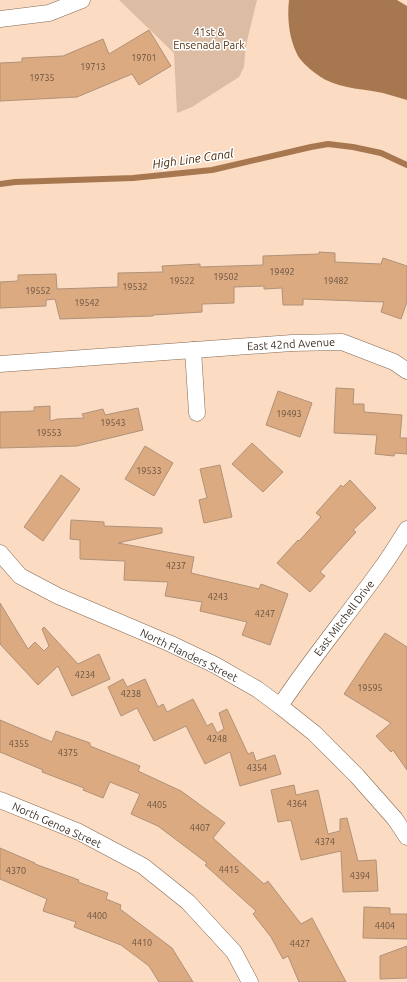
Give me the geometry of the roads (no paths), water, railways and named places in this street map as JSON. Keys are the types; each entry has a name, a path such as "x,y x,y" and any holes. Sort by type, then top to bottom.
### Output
{"street":[{"path":"0,19 50,13 82,0"},
{"name":"East 42nd Avenue","path":"0,364 292,343 342,342 394,362 407,371"},
{"path":"193,350 197,413"},
{"name":"East Mitchell Drive","path":"280,706 290,690 381,569 407,529"},
{"name":"North Flanders Street","path":"0,554 20,576 58,596 164,641 215,665 256,689 314,733 358,776 395,819 407,837"},
{"name":"North Genoa Street","path":"0,800 79,832 143,866 188,902 234,952 250,982"}],"waterway":[{"name":"High Line Canal","path":"0,184 15,182 133,178 212,170 328,144 353,147 381,153 407,165"}],"park label":[{"name":"41st & Ensenada Park","path":"209,38"}]}
